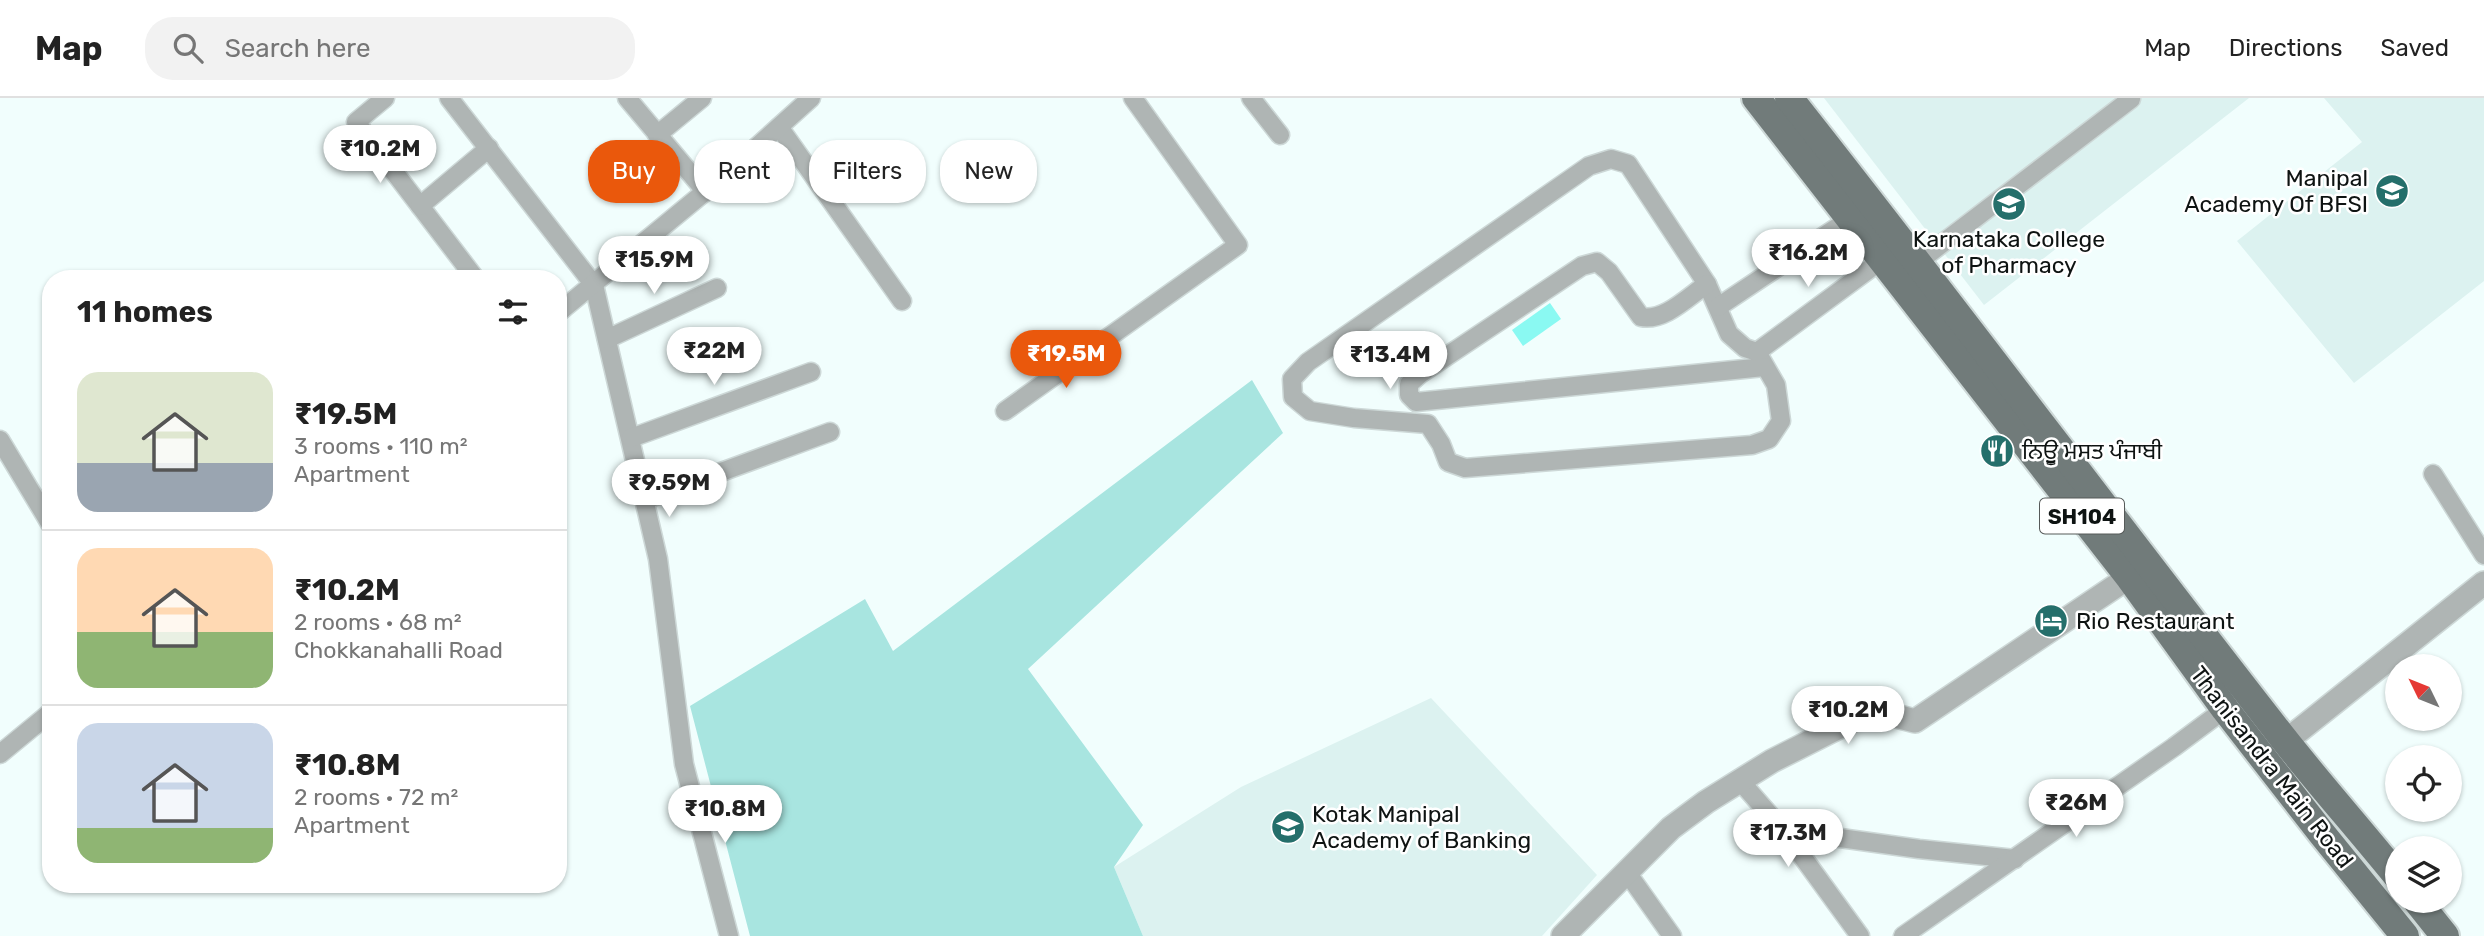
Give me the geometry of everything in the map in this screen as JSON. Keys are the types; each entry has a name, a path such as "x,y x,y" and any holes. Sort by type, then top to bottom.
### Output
{"main road":[{"name":"Thanisandra Main Road","path":"1756,98 1883,259 2140,570 2225,709 2279,753 2323,835 2405,936"},
{"name":"Thanisandra Main Road","path":"1789,98 1918,262 2140,570 2279,753 2385,863"},
{"path":"2427,913 2445,936"}],"street":[{"path":"385,98 356,122 469,270"},
{"path":"449,98 594,285 658,559 684,764 729,936"},
{"path":"627,98 694,178"},
{"path":"657,135 702,98"},
{"path":"764,140 811,98"},
{"path":"1005,411 1238,245 1133,98"},
{"path":"1251,98 1280,135"},
{"path":"1918,262 2132,99"},
{"path":"779,127 902,301"},
{"path":"421,206 489,148"},
{"path":"1611,159 1628,164 1707,284 1718,306 1729,334 1761,360 1776,385 1781,421 1769,439 1752,444 1465,468 1448,461 1428,424 1354,418 1310,411 1293,397 1292,379 1307,362 1589,166 1611,159"},
{"path":"567,306 694,202"},
{"path":"1718,306 1852,218"},
{"path":"1707,284 1663,314 1651,319 1641,317 1609,272 1597,262 1582,266 1420,374 1409,384 1409,395 1416,402 1761,360 1883,259"},
{"path":"607,339 717,288"},
{"path":"631,438 811,372"},
{"path":"645,500 830,432"},
{"path":"0,440 42,510"},
{"path":"2433,474 2484,555"},
{"path":"1563,936 1671,828 1706,802 1773,761 1859,717 1892,715 1916,721 2140,570"},
{"path":"2279,753 2484,583"},
{"path":"2279,753 2394,668 2484,592"},
{"path":"1903,936 2225,709"},
{"path":"0,754 42,719"},
{"path":"1741,782 1783,830 1860,936"},
{"path":"1783,830 2015,859"},
{"path":"1626,871 1672,936"}],"shaded area":[{"name":"Karnataka College of Pharmacy","path":"1824,98 2249,98 1984,305"},
{"name":"Manipal Academy Of BFSI","path":"2324,98 2484,98 2484,281 2354,383 2237,241 2362,142"},
{"path":"1550,303 1561,319 1523,346 1512,330"},
{"path":"1252,380 1283,433 1028,669 1143,825 1114,867 1143,936 750,936 690,706 865,599 893,651"},
{"path":"1431,698 1597,875 1542,936 1143,936 1114,867 1241,787"}],"place":[{"name":"Manipal Academy Of BFSI","path":"2392,191"},
{"name":"Karnataka College of Pharmacy","path":"2009,204"},
{"name":"ਨਿਉੁੂ ਮਸਤ ਪੰਜਾਬੀ","path":"1997,451"},
{"name":"Rio Restaurant","path":"2051,621"},
{"name":"Kotak Manipal Academy of Banking","path":"1288,827"}]}
